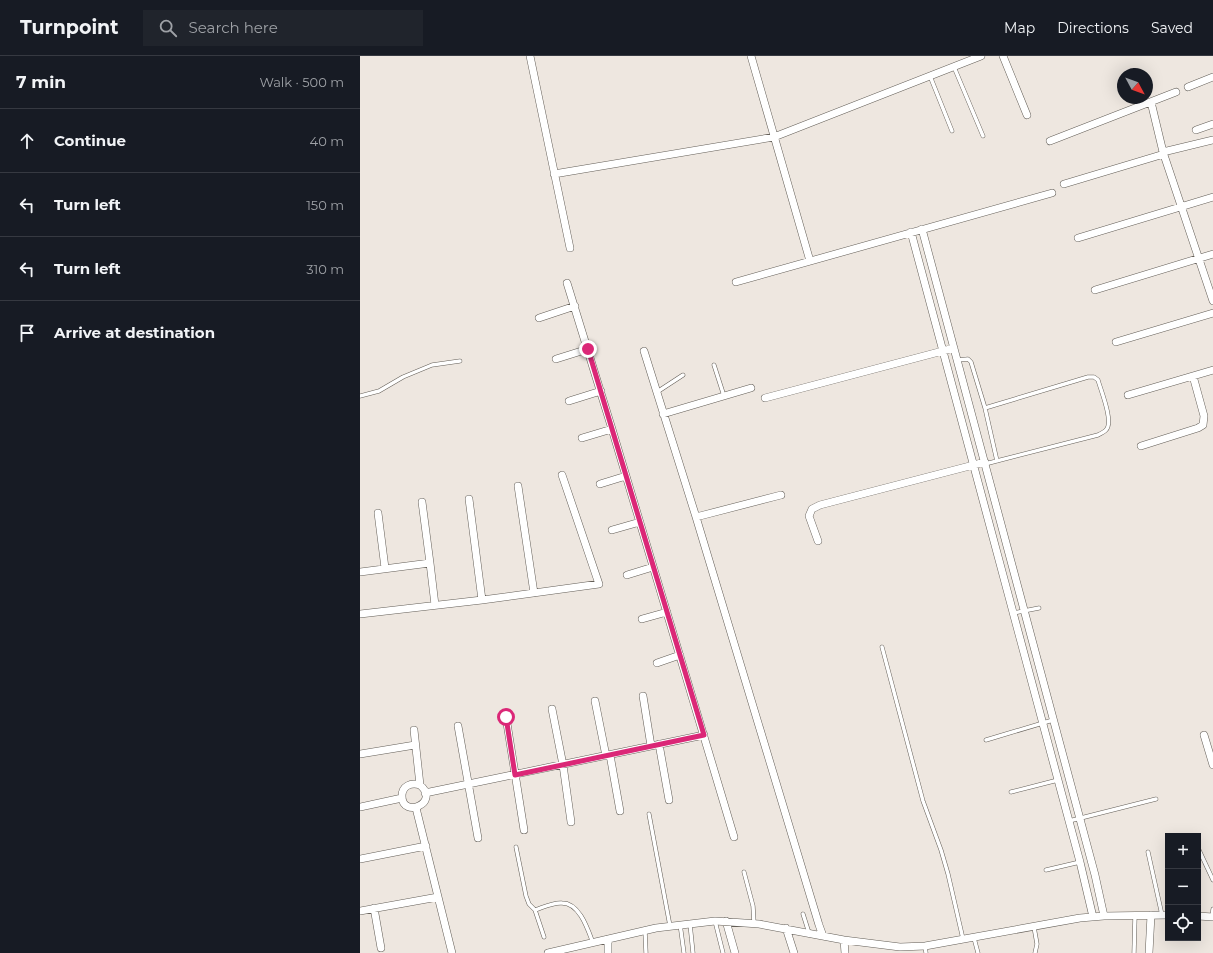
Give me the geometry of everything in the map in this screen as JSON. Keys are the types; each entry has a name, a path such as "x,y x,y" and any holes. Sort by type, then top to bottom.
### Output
{"street":[{"path":"530,56 570,248"},
{"path":"750,56 810,260"},
{"path":"554,174 774,137 981,56"},
{"path":"1003,56 1026,115"},
{"path":"1188,87 1213,77"},
{"path":"1153,101 1176,92"},
{"path":"1050,141 1146,104"},
{"path":"1152,104 1164,153 1213,301"},
{"path":"1196,130 1213,124"},
{"path":"1064,184 1164,153 1213,140"},
{"path":"736,282 1052,193"},
{"path":"1078,238 1213,197"},
{"path":"922,229 1080,818 1104,916"},
{"path":"911,232 1086,884 1093,917"},
{"path":"1095,290 1213,254"},
{"path":"567,283 601,391 734,837"},
{"path":"540,318 575,306"},
{"path":"1116,342 1213,313"},
{"path":"765,398 954,348"},
{"path":"556,359 588,349"},
{"path":"644,351 696,517 818,925 823,936"},
{"path":"1128,395 1213,370"},
{"path":"1141,446 1204,425 1204,416 1193,376"},
{"path":"663,414 751,388"},
{"path":"569,401 601,391"},
{"path":"582,438 612,429"},
{"path":"818,541 809,516 812,509 820,505 985,463"},
{"path":"360,614 482,600 599,584 562,475"},
{"path":"600,484 626,476"},
{"path":"518,486 534,593"},
{"path":"696,517 781,495"},
{"path":"469,499 482,600"},
{"path":"422,502 435,605"},
{"path":"378,513 385,568"},
{"path":"612,530 640,522"},
{"path":"998,558 1009,555"},
{"path":"360,572 430,562"},
{"path":"627,575 653,567"},
{"path":"642,619 667,612"},
{"path":"1022,645 1033,642"},
{"path":"657,663 680,655"},
{"path":"643,696 669,800"},
{"path":"595,701 620,811"},
{"path":"552,709 563,765 571,822"},
{"path":"506,717 524,830"},
{"path":"458,726 478,838"},
{"path":"414,730 420,785 426,793 425,800 416,808 406,805 402,798 403,791 408,785 420,785"},
{"path":"426,793 704,735"},
{"path":"1204,735 1213,765"},
{"path":"360,754 415,745"},
{"path":"360,806 402,798"},
{"path":"416,808 452,953"},
{"path":"360,859 426,846"},
{"path":"1086,884 1096,880"},
{"path":"360,911 438,897"},
{"path":"374,908 381,948"},
{"path":"548,953 680,924 715,921 754,923 786,928 900,950 925,949 964,939 1093,917 1151,914 1165,915"},
{"path":"1150,953 1151,914"},
{"path":"1201,916 1213,917"},
{"path":"726,921 735,953"},
{"path":"786,928 794,953"},
{"path":"608,939 608,953"},
{"path":"844,940 845,953"}],"lane":[{"path":"954,67 983,136"},
{"path":"930,76 952,131"},
{"path":"957,360 968,359 971,362 997,461"},
{"path":"360,396 379,391 403,377 432,365 460,361"},
{"path":"714,365 724,396"},
{"path":"657,392 682,375"},
{"path":"984,408 1088,377 1094,377 1098,380 1109,418 1106,430 1098,435 985,463"},
{"path":"1013,613 1039,608"},
{"path":"882,647 923,801 948,874 964,939"},
{"path":"986,740 1053,720"},
{"path":"1011,792 1058,780"},
{"path":"1069,821 1156,799"},
{"path":"650,814 670,926"},
{"path":"516,847 526,896 529,904 535,910 544,937"},
{"path":"1148,852 1165,915"},
{"path":"1201,854 1213,880"},
{"path":"1046,870 1080,862"},
{"path":"744,872 753,906 754,923"},
{"path":"535,910 557,903 569,904 584,920 593,943"},
{"path":"1213,909 1213,917"},
{"path":"803,914 809,933"},
{"path":"1134,953 1135,915"},
{"path":"715,921 723,953"},
{"path":"690,923 693,953"},
{"path":"680,924 684,953"},
{"path":"1034,927 1037,944 1035,953"},
{"path":"645,931 646,953"},
{"path":"974,938 978,953"}],"route":[{"path":"506,717 515,775 704,735 588,349"}]}
